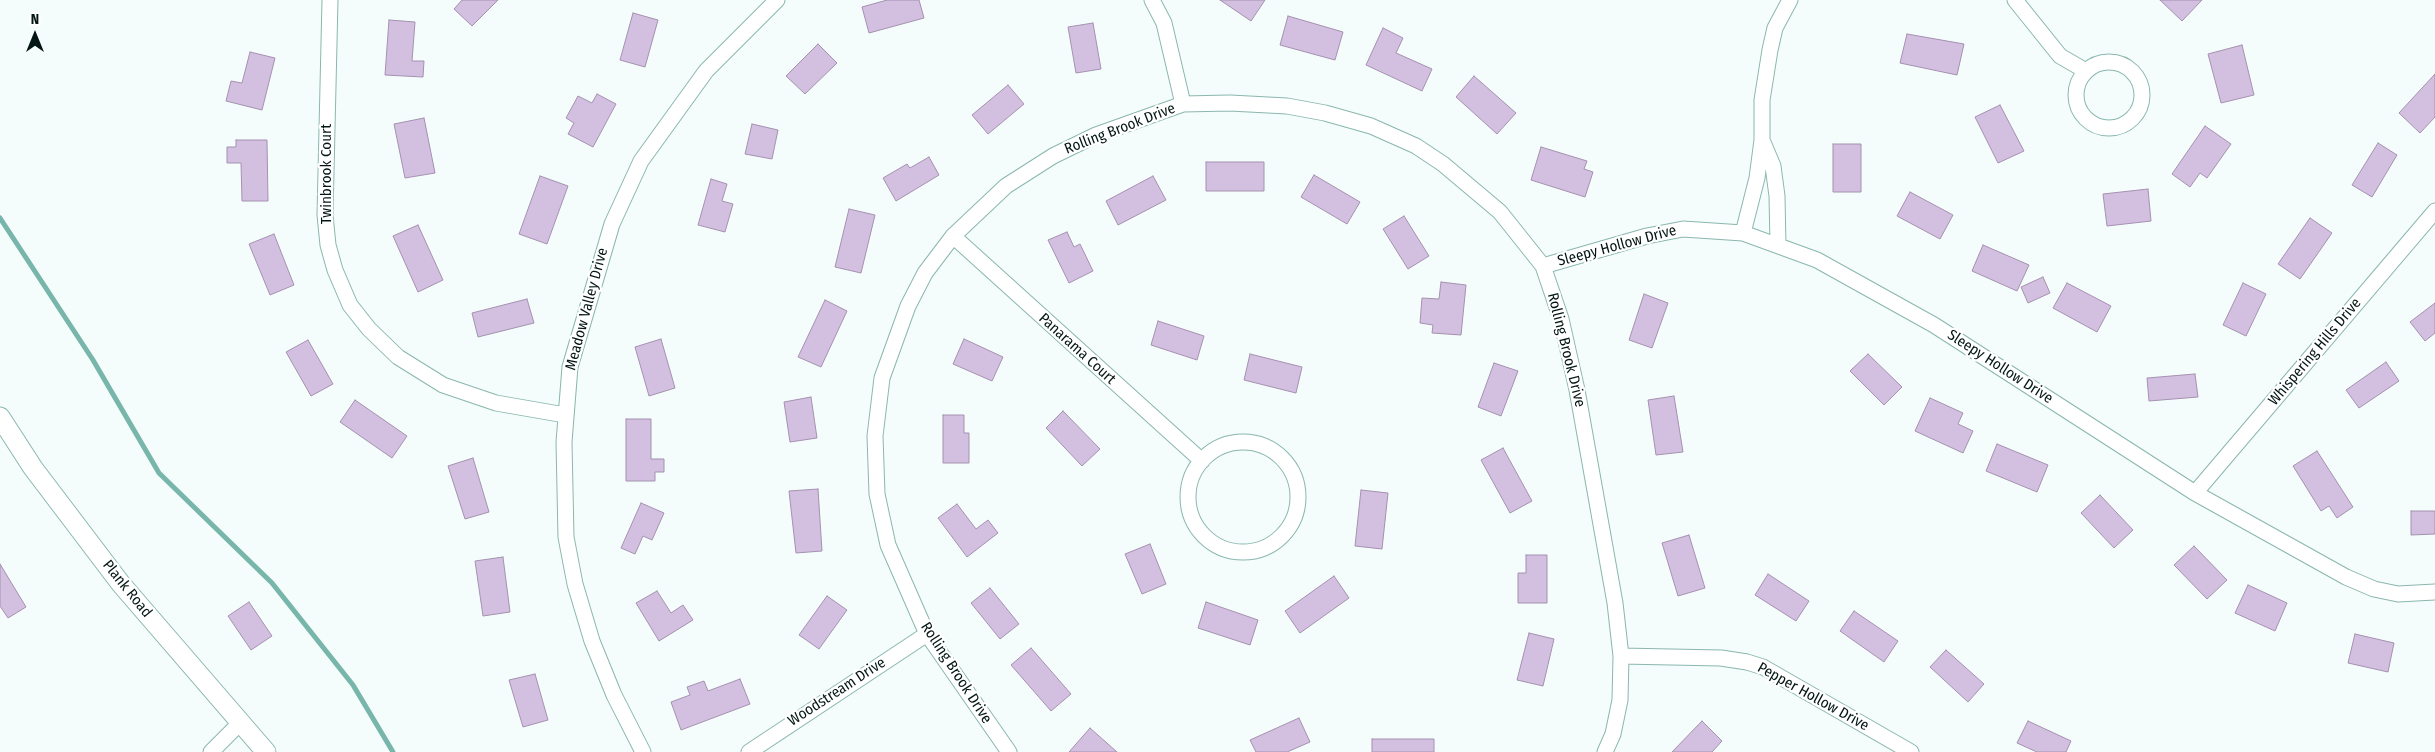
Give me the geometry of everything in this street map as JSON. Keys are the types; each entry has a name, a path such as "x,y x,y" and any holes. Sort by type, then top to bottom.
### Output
{"street":[{"name":"Twinbrook Court","path":"330,0 324,215 328,244 335,270 350,306 369,330 398,357 444,385 496,403 565,415"},
{"name":"Meadow Valley Drive","path":"643,752 614,695 592,641 575,584 566,537 565,415 570,367 612,224 641,161 706,71 777,0"},
{"path":"1152,0 1164,23 1183,104"},
{"path":"1744,233 1757,178 1762,140 1762,100 1770,50 1775,28 1790,0"},
{"path":"2015,0 2060,56 2086,71"},
{"path":"2113,62 2123,64 2135,74 2142,87 2143,97 2141,106 2129,122 2110,129 2100,127 2083,116 2078,107 2076,89 2086,71 2094,65 2113,62"},
{"name":"Rolling Brook Drive","path":"1009,752 927,634 888,545 877,494 875,436 882,378 908,306 925,273 953,236 1006,186 1053,156 1096,135 1183,104 1230,103 1287,106 1325,113 1371,126 1416,146 1443,164 1500,212 1542,266 1561,319 1577,390 1615,603 1621,656 1620,700 1613,734 1605,752"},
{"path":"1762,140 1773,166 1778,196 1778,245"},
{"name":"Whispering Hills Drive","path":"2195,493 2435,211"},
{"name":"Sleepy Hollow Drive","path":"1542,266 1647,236 1683,229 1744,233 1778,245 1817,260 1934,325 2195,493 2346,577 2367,586 2398,594 2435,592"},
{"name":"Panarama Court","path":"953,236 1202,461"},
{"name":"Plank Road","path":"0,417 33,468 120,584 266,752"},
{"path":"1239,442 1260,445 1279,455 1292,472 1298,492 1296,514 1286,532 1269,546 1248,552 1227,549 1208,539 1194,522 1188,501 1191,480 1202,461 1218,448 1239,442"},
{"name":"Woodstream Drive","path":"749,752 927,634"},
{"name":"Pepper Hollow Drive","path":"1621,656 1721,658 1747,662 1764,668 1911,752"},
{"path":"211,752 240,723"}],"building":[{"path":"462,0 498,0 472,26 454,9"},
{"path":"887,0 919,0 924,18 869,33 862,7"},
{"path":"1220,0 1265,0 1251,21"},
{"path":"2160,0 2202,0 2182,21"},
{"path":"633,13 658,20 645,67 620,60"},
{"path":"1288,16 1343,32 1335,60 1280,45"},
{"path":"389,20 415,22 412,61 424,61 423,77 385,75"},
{"path":"1093,23 1101,69 1076,73 1068,27"},
{"path":"1383,28 1403,38 1396,53 1432,69 1422,91 1366,65"},
{"path":"1907,34 1964,44 1957,75 1900,63"},
{"path":"818,44 837,63 805,94 786,76"},
{"path":"2242,45 2254,95 2221,103 2208,54"},
{"path":"250,52 275,58 262,110 226,101 231,81 242,83"},
{"path":"2435,74 2435,117 2420,133 2399,113"},
{"path":"1474,76 1516,113 1497,134 1456,97"},
{"path":"1008,85 1024,104 988,134 972,115"},
{"path":"597,94 616,104 593,147 568,134 574,123 566,118 578,96 592,103"},
{"path":"2000,105 2024,151 1998,163 1975,117"},
{"path":"424,118 435,173 405,178 394,124"},
{"path":"752,124 778,130 772,159 745,154"},
{"path":"2205,126 2231,144 2207,178 2200,173 2190,187 2172,174"},
{"path":"236,140 267,140 268,201 242,201 241,163 227,163 227,147 236,147"},
{"path":"2378,143 2397,155 2372,197 2352,185"},
{"path":"1833,144 1861,144 1861,192 1833,192"},
{"path":"1541,147 1587,161 1584,169 1593,172 1585,197 1531,180"},
{"path":"929,157 939,175 896,201 883,178 907,164 910,168"},
{"path":"1206,162 1264,162 1264,191 1206,191"},
{"path":"1314,175 1360,202 1347,224 1301,197"},
{"path":"540,176 568,186 547,244 519,234"},
{"path":"1153,176 1166,200 1118,225 1106,201"},
{"path":"711,179 727,184 722,201 733,204 725,232 698,225"},
{"path":"2148,189 2151,221 2107,226 2103,194"},
{"path":"1910,192 1953,215 1940,239 1897,216"},
{"path":"849,209 875,215 861,273 835,267"},
{"path":"1404,216 1429,256 1408,269 1383,229"},
{"path":"2310,218 2332,233 2300,279 2278,264"},
{"path":"418,225 443,280 418,292 393,236"},
{"path":"1067,232 1074,247 1080,244 1093,271 1069,283 1048,240"},
{"path":"274,234 294,285 270,295 249,244"},
{"path":"1983,245 2029,265 2017,291 1972,271"},
{"path":"2043,277 2050,293 2028,303 2021,287"},
{"path":"1441,282 1466,285 1461,335 1432,333 1433,325 1420,323 1422,298 1439,299"},
{"path":"2067,283 2111,306 2097,332 2053,308"},
{"path":"2243,283 2266,294 2246,336 2223,325"},
{"path":"1644,294 1668,303 1652,348 1629,340"},
{"path":"527,299 534,323 478,337 472,313"},
{"path":"825,300 847,311 821,367 798,357"},
{"path":"2435,303 2435,333 2425,341 2410,322"},
{"path":"1158,321 1204,336 1197,360 1151,345"},
{"path":"661,339 675,388 649,396 635,347"},
{"path":"964,339 1003,357 992,381 953,364"},
{"path":"308,340 333,384 311,396 286,352"},
{"path":"1250,354 1302,367 1296,393 1244,380"},
{"path":"1868,354 1902,387 1884,405 1850,371"},
{"path":"2386,362 2399,381 2359,408 2346,390"},
{"path":"1494,363 1518,371 1501,416 1478,407"},
{"path":"2195,374 2198,397 2149,401 2147,378"},
{"path":"1674,396 1683,452 1656,455 1648,400"},
{"path":"811,397 817,438 790,442 784,402"},
{"path":"1930,398 1963,413 1958,424 1973,431 1963,453 1915,431"},
{"path":"355,400 407,436 392,458 340,422"},
{"path":"1063,411 1100,449 1082,466 1046,428"},
{"path":"943,415 964,415 964,433 969,433 969,463 943,463"},
{"path":"626,419 651,419 651,459 664,459 664,472 655,472 655,481 626,481"},
{"path":"1997,444 2048,465 2037,492 1986,471"},
{"path":"1503,448 1532,501 1510,513 1481,460"},
{"path":"2317,451 2353,507 2337,518 2329,506 2321,511 2293,466"},
{"path":"473,458 489,512 465,519 448,466"},
{"path":"818,489 822,551 796,553 789,491"},
{"path":"1361,490 1388,493 1382,549 1355,546"},
{"path":"2100,495 2133,530 2114,548 2081,513"},
{"path":"641,503 664,513 652,540 643,536 635,554 621,548"},
{"path":"957,504 976,529 988,520 998,533 967,557 938,518"},
{"path":"2411,511 2435,511 2435,534 2411,535"},
{"path":"1689,535 1705,588 1678,596 1662,543"},
{"path":"1150,544 1166,584 1142,594 1125,554"},
{"path":"2194,546 2227,580 2207,599 2174,565"},
{"path":"1526,555 1547,555 1547,603 1518,603 1518,573 1526,573"},
{"path":"503,557 510,612 483,616 475,561"},
{"path":"0,564 26,607 8,618 0,606"},
{"path":"1768,574 1809,601 1796,621 1755,595"},
{"path":"1334,576 1349,598 1300,633 1285,611"},
{"path":"2248,585 2287,603 2275,631 2235,613"},
{"path":"990,588 1019,624 1000,639 971,603"},
{"path":"657,591 671,613 683,605 693,620 659,641 636,603"},
{"path":"827,596 847,610 819,649 799,635"},
{"path":"249,602 272,636 251,650 228,616"},
{"path":"1206,602 1258,620 1250,645 1198,628"},
{"path":"1854,611 1898,641 1884,662 1840,631"},
{"path":"1529,633 1554,639 1543,686 1517,680"},
{"path":"2355,634 2394,643 2388,672 2348,663"},
{"path":"1031,648 1071,694 1051,711 1011,665"},
{"path":"1946,650 1984,684 1968,702 1930,667"},
{"path":"535,674 548,720 523,727 509,680"},
{"path":"740,679 750,704 681,730 671,702 690,695 687,687 704,681 708,691"},
{"path":"1299,718 1310,742 1287,752 1256,752 1250,740"},
{"path":"1702,721 1722,741 1712,752 1672,752"},
{"path":"2028,721 2071,741 2066,752 2037,752 2017,743"},
{"path":"1090,728 1117,752 1069,752"},
{"path":"1372,739 1434,739 1434,752 1372,752"}],"waterway":[{"path":"0,218 93,360 159,473 272,583 353,685 393,752"}]}
